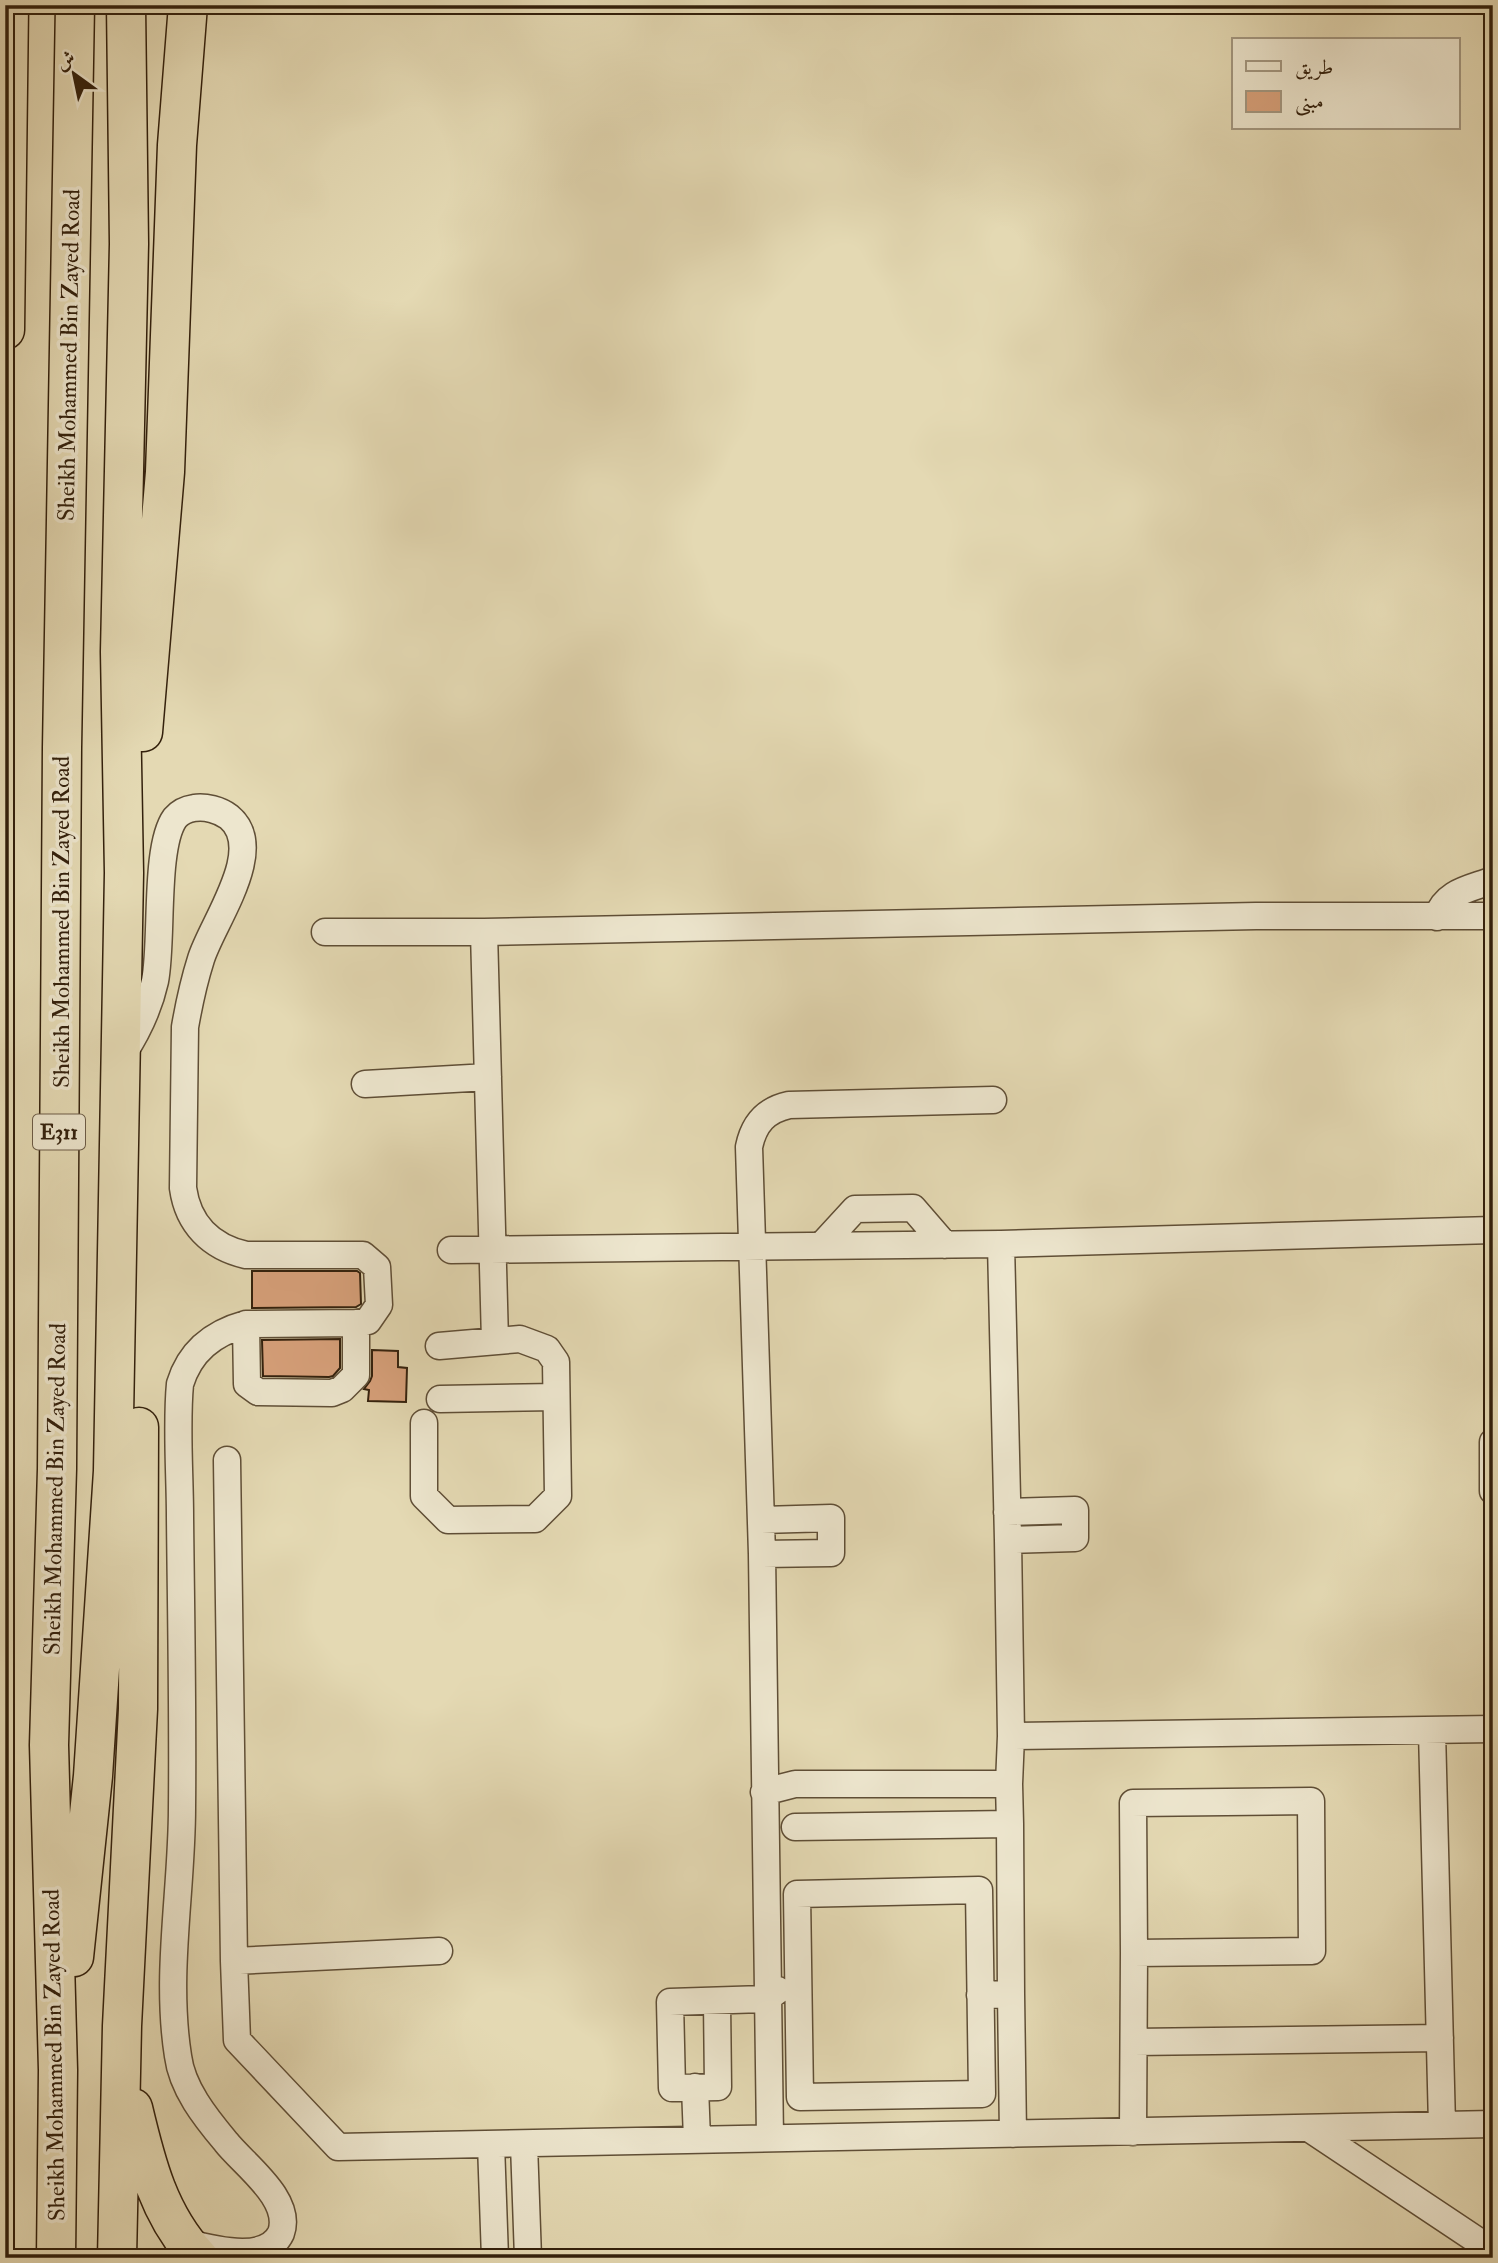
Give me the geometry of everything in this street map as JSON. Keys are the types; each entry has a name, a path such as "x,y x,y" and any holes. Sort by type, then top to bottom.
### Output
{"highway":[{"path":"5,330 9,5"},
{"name":"Sheikh Mohammed Bin Zayed Road","path":"56,2258 58,2070 49,1745 57,1469 62,748 75,5"},
{"path":"58,2070 84,1874 113,1471 124,873 120,652 129,244 126,5"},
{"path":"129,244 149,5"},
{"path":"124,873 140,762 165,472 177,145 188,5"},
{"path":"117,2258 121,2058 138,1709 140,1302 133,1240 118,1179"},
{"path":"121,2058 162,2207 193,2250"}],"street":[{"path":"120,1058 142,1021 155,980 166,840 172,823 177,816 191,809 208,809 225,814 237,826 242,838 243,856 229,900 201,959 189,1003 185,1027 185,1199 199,1229 215,1244 235,1253 363,1255 377,1268 379,1305 368,1321 246,1324 223,1333 203,1345 188,1363 180,1384 182,1809 173,1985 177,2053 188,2090 225,2141 271,2190 282,2217 282,2226 276,2242 258,2255 237,2256 193,2250"},
{"path":"1437,917 1440,908 1453,894 1493,880"},
{"path":"325,932 484,932 1229,916 1493,916"},
{"path":"484,932 495,1341"},
{"path":"365,1084 488,1077"},
{"path":"769,2138 762,1554 749,1147 755,1127 769,1112 789,1105 993,1100"},
{"path":"821,1246 855,1209 914,1208 945,1245"},
{"path":"451,1250 1001,1244 1493,1230"},
{"path":"1001,1244 1011,1736 1009,1784 1013,2134"},
{"path":"246,1324 247,1384 252,1390 332,1393 342,1389 356,1375 356,1323"},
{"path":"424,1423 424,1496 448,1520 535,1519 558,1496 556,1362 547,1349 520,1339 439,1346"},
{"path":"440,1399 556,1397"},
{"path":"1493,1442 1493,1491"},
{"path":"227,1460 237,2040 338,2147 1493,2124"},
{"path":"1007,1513 1075,1510 1075,1538 1008,1540"},
{"path":"761,1520 831,1518 831,1553 762,1554"},
{"path":"1011,1736 1493,1730"},
{"path":"1432,1731 1442,2125"},
{"path":"764,1792 795,1784 1009,1784"},
{"path":"795,1784 795,1827"},
{"path":"976,1784 976,1825"},
{"path":"1133,2132 1133,1803 1311,1801 1312,1951 1134,1953"},
{"path":"765,1835 795,1827 1010,1824"},
{"path":"979,1890 980,1995 982,2094 800,2097 797,1894 979,1890"},
{"path":"234,1961 439,1951"},
{"path":"717,2001 718,2087 672,2088 670,2002 766,1999 777,1990 799,1988"},
{"path":"980,1995 1011,1994"},
{"path":"1134,2042 1440,2038"},
{"path":"695,2087 697,2139"},
{"path":"1310,2129 1493,2252"},
{"path":"491,2144 495,2258"},
{"path":"524,2144 528,2258"}],"building":[{"path":"252,1271 357,1271 360,1273 361,1304 356,1307 252,1308"},
{"path":"340,1339 340,1368 333,1376 263,1376 262,1340"},
{"path":"372,1350 398,1351 398,1367 407,1368 406,1402 368,1401 369,1390 364,1389 372,1376"}]}
